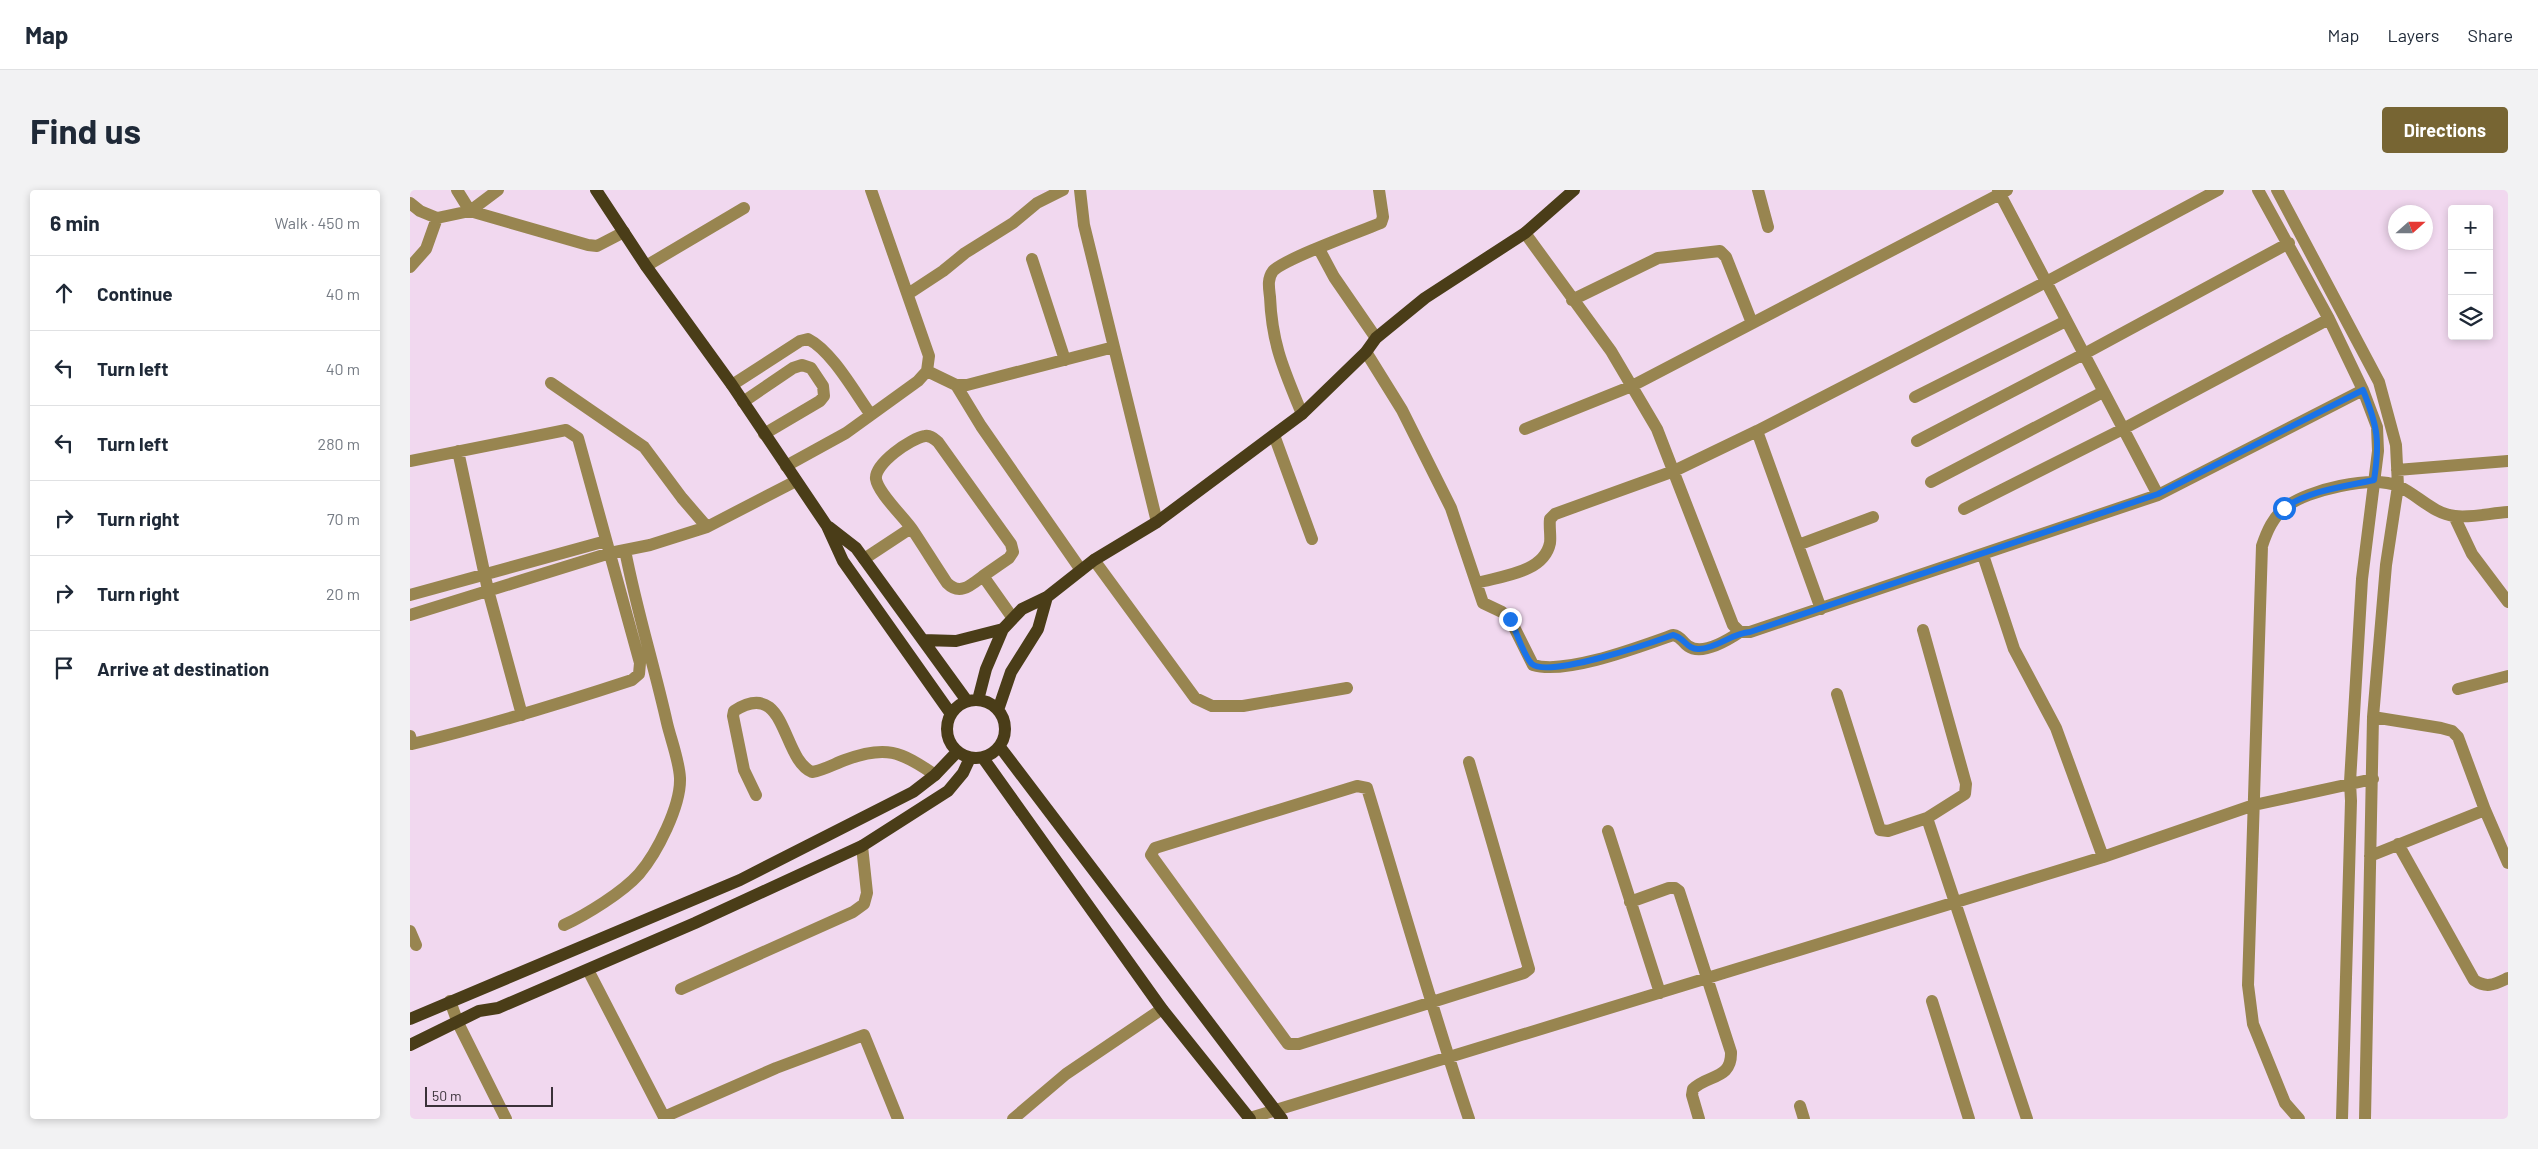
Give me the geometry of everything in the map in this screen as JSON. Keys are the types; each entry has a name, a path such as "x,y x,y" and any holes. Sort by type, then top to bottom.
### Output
{"main road":[{"path":"596,190 646,266 732,385 827,526 843,561 951,714"},
{"path":"973,701 1003,629 1012,617 1026,606 1048,597 1094,560 1157,522 1302,414 1366,352 1376,338 1425,298 1525,232 1574,190"},
{"path":"827,526 856,548 923,640 973,701"},
{"path":"998,710 1011,672 1038,628 1048,597"},
{"path":"923,640 956,642 1003,629"},
{"path":"973,701 989,703 998,710 1006,728 1000,747 983,758 970,758 957,752 947,734 947,724 951,714 955,709 973,701"},
{"path":"1000,747 1278,1114"},
{"path":"410,1019 740,880 913,792 935,775 957,752"},
{"path":"410,1045 479,1011 498,1008 588,970 862,846 948,791 963,773 970,758"},
{"path":"983,758 1162,1009 1250,1119"}],"street":[{"path":"457,190 470,211 588,245 597,246 624,232"},
{"path":"410,203 420,211 437,218 470,211 498,190"},
{"path":"786,466 846,433 918,381 927,370 929,356 871,190"},
{"path":"908,294 1038,203 1062,190"},
{"path":"1080,190 1084,225 1157,522"},
{"path":"1302,414 1276,352 1271,328 1269,279 1274,270 1318,249 1381,223 1384,217 1379,190"},
{"path":"1758,190 1768,227"},
{"path":"1477,582 1531,567 1540,562 1550,542 1550,519 1555,514 1674,471 1757,431 2046,282 2218,190"},
{"path":"2258,190 2289,242 2328,319 2363,390 2377,427 2378,451 2362,579 2350,782 2348,968 2342,1119"},
{"path":"2277,190 2379,382 2396,445 2398,486 2386,565 2373,717 2365,1119"},
{"path":"1525,429 1632,386 2001,191 2066,321 2158,494"},
{"path":"646,266 744,208"},
{"path":"410,267 426,249 437,218"},
{"path":"1525,232 1611,352 1657,429 1733,625 1740,632"},
{"path":"1917,441 2084,354 2289,242"},
{"path":"1318,249 1334,277 1376,338"},
{"path":"1572,300 1658,258 1720,251 1726,257 1752,323"},
{"path":"1032,259 1065,360"},
{"path":"1964,509 2123,429 2328,319"},
{"path":"1914,397 2066,321"},
{"path":"732,385 800,341 808,339 816,343 830,358 871,415"},
{"path":"927,370 956,385 967,385 1114,346"},
{"path":"1366,352 1402,410 1451,508 1483,603 1502,612 1510,619 1528,659 1533,665 1540,667 1556,667 1582,663 1673,635 1679,636 1690,648 1699,649 1723,642 1740,632 1750,632 1983,555 2158,494 2363,390"},
{"path":"743,402 794,368 802,365 811,368 823,386 824,396 820,401 764,434"},
{"path":"551,384 644,447 682,498 707,527"},
{"path":"956,385 981,426 1081,570"},
{"path":"1931,482 2104,392"},
{"path":"410,461 566,430 574,434 578,438 640,664 639,674 632,680 522,715 411,742"},
{"path":"1757,431 1820,609"},
{"path":"1274,435 1312,539"},
{"path":"926,436 932,437 938,442 1011,544 1013,552 1009,558 983,576 967,588 961,590 953,589 911,528 880,488 876,480 877,470 882,462 917,439 926,436"},
{"path":"458,452 488,590 522,715"},
{"path":"2397,470 2508,461"},
{"path":"2299,1119 2285,1103 2252,1024 2248,985 2262,546 2266,532 2284,508 2300,498 2374,480 2398,486 2434,508 2454,516 2508,512"},
{"path":"410,595 486,575 608,547 625,550 650,545 707,527 796,481"},
{"path":"2454,516 2472,554 2508,602"},
{"path":"1798,545 1873,517"},
{"path":"864,559 911,528"},
{"path":"410,615 488,590 608,547"},
{"path":"564,925 586,915 639,874 667,829 678,796 678,768 661,694 633,594 625,550"},
{"path":"1983,555 2014,649 2056,728 2104,857"},
{"path":"1094,560 1195,698 1212,706 1243,706 1347,688"},
{"path":"983,576 1012,617"},
{"path":"1837,694 1880,830 1888,831 1926,818 1961,797 1965,794 1966,784 1923,630"},
{"path":"2458,688 2508,676"},
{"path":"756,795 744,770 733,716 734,711 741,706 758,703 766,705 774,712 800,764 812,772 870,751 882,751 912,759 935,775"},
{"path":"2373,717 2452,731 2458,737 2485,810 2508,863"},
{"path":"1469,762 1529,968 1524,973 1432,1002 1299,1044 1288,1044 1151,855 1155,848 1357,786 1367,788 1432,1002 1448,1058 1469,1119"},
{"path":"1250,1119 1278,1114 1448,1058 2104,857 2254,805 2372,778"},
{"path":"2370,856 2485,810"},
{"path":"1926,818 2027,1119"},
{"path":"1608,831 1660,993"},
{"path":"2398,844 2474,980 2485,986 2493,985 2508,978"},
{"path":"681,989 853,912 864,904 867,893 862,846"},
{"path":"1630,902 1669,888 1675,888 1679,891 1708,978 1730,1052 1731,1063 1727,1070 1693,1089 1692,1095 1699,1119"},
{"path":"410,931 416,945"},
{"path":"588,970 665,1118 776,1068 864,1035 898,1119"},
{"path":"450,1001 458,1023 506,1119"},
{"path":"1932,1001 1969,1119"},
{"path":"1013,1119 1066,1074 1162,1009"},
{"path":"1800,1106 1804,1119"}],"route":[{"path":"1510,619 1519,635 1528,659 1533,665 1540,667 1556,667 1582,663 1673,635 1679,636 1690,648 1699,649 1723,642 1740,632 1750,632 1953,565 2158,494 2363,390 2377,427 2378,451 2374,480 2311,494 2300,498 2284,508"}]}
